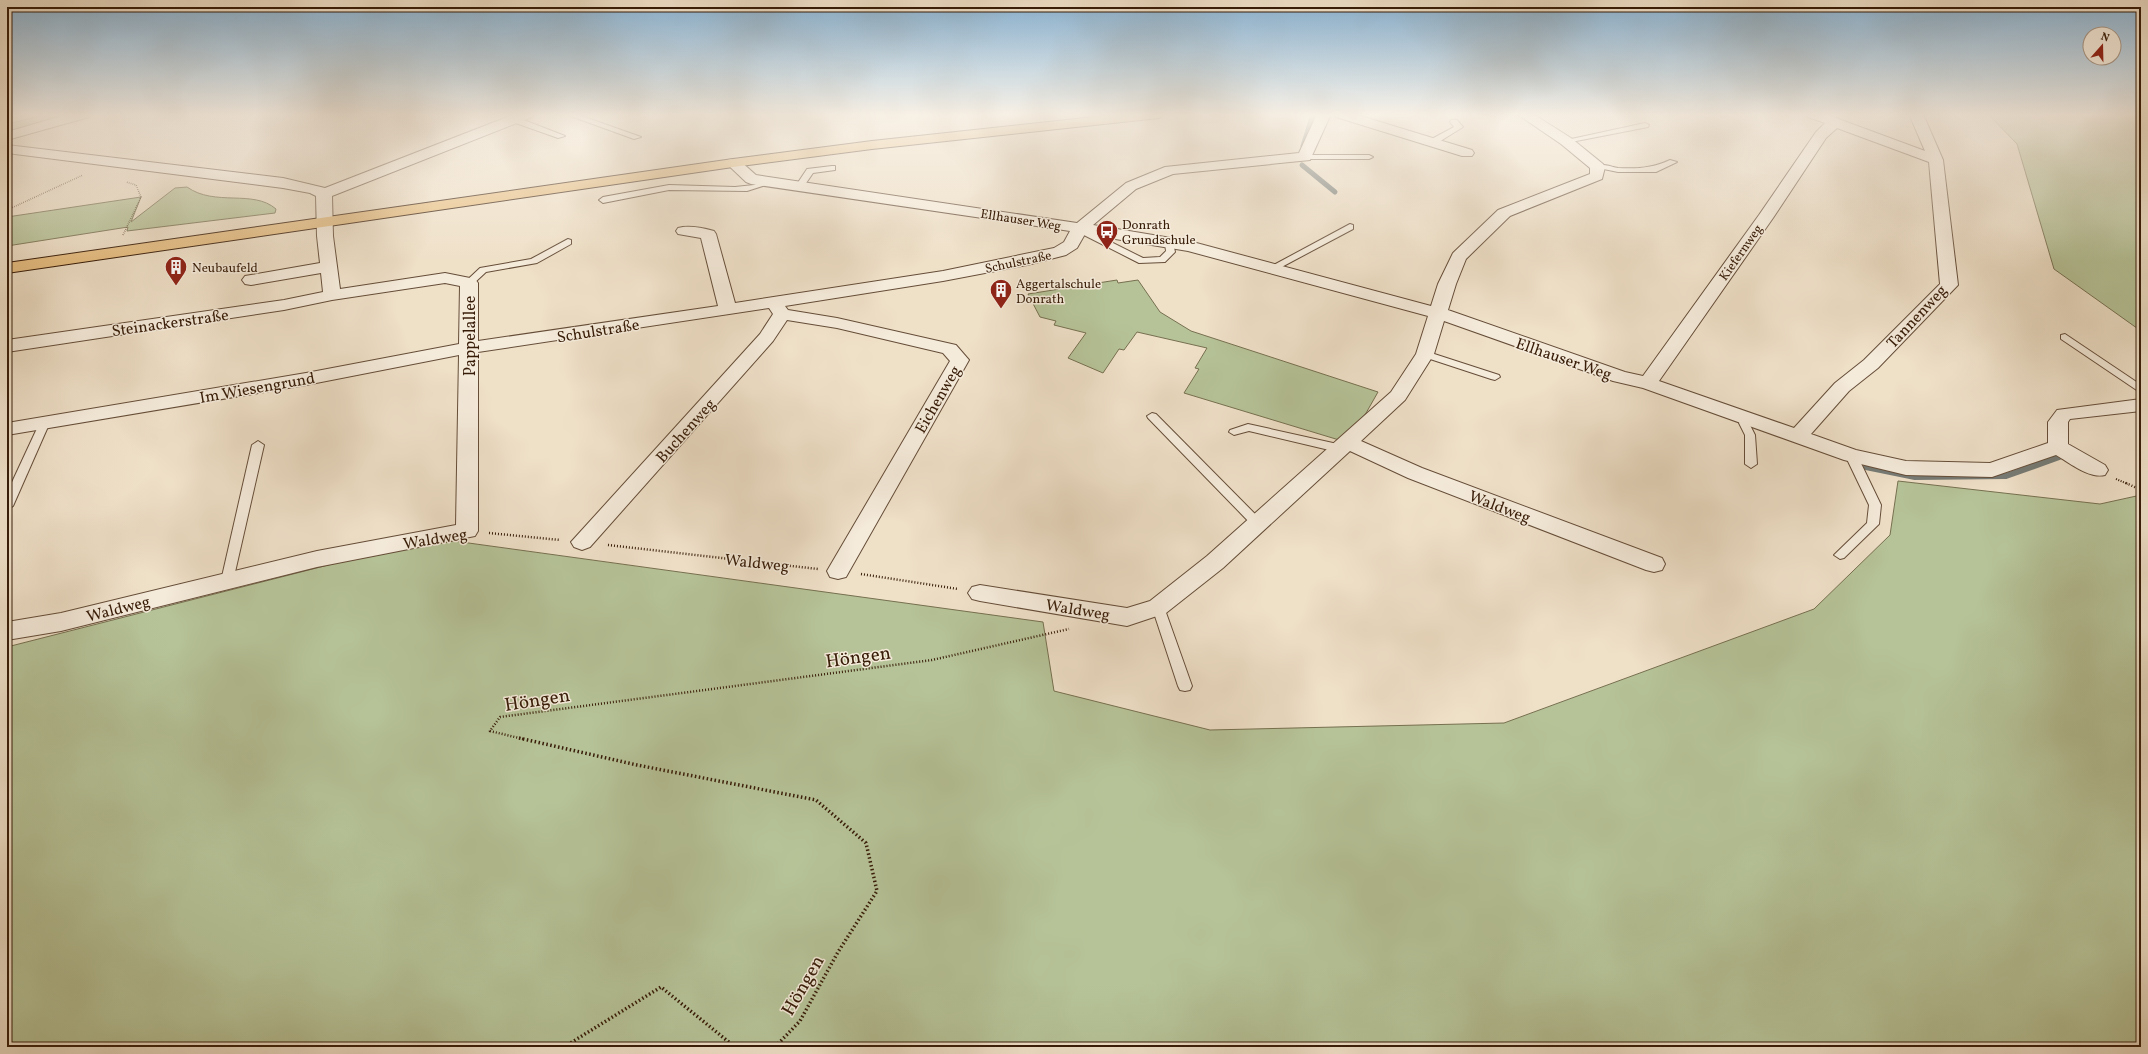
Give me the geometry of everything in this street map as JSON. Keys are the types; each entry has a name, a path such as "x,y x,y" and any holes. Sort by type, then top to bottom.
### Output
{"main road":[{"path":"7,268 725,163"}],"street":[{"path":"122,163 283,183 315,189 324,194"},
{"path":"324,194 402,163"},
{"name":"Ellhauser Weg","path":"734,163 751,179 766,182 1026,219 1079,229 1189,246 1274,268 1438,313 1620,377 1648,383 1851,455 1906,468 1992,470 2058,447"},
{"name":"Schulstraße","path":"469,348 538,339 728,309 777,308 1027,260 1060,252 1071,245 1079,229 1131,186 1170,170 1241,163"},
{"path":"1593,163 1598,167"},
{"name":"Kiefernweg","path":"1648,383 1765,218 1801,163"},
{"name":"Tannenweg","path":"1798,436 1842,387 1871,364 1949,285 1936,163"},
{"name":"Waldweg","path":"980,592 1127,617 1158,607 1215,562 1346,446 1398,396 1425,354 1447,284 1459,257 1504,214 1597,176 1598,167"},
{"path":"324,194 324,221 332,295"},
{"path":"684,231 708,234 728,309"},
{"path":"251,280 328,267"},
{"name":"Pappelallee","path":"332,295 445,278 469,283 466,531"},
{"name":"Steinackerstraße","path":"7,346 284,305 332,295"},
{"name":"Buchenweg","path":"582,542 768,337 777,308"},
{"name":"Eichenweg","path":"777,308 950,350 960,360 838,571"},
{"name":"Im Wiesengrund","path":"7,429 306,379 469,348"},
{"path":"2098,470 2058,447 2058,422 2064,414 2141,405"},
{"name":"Waldweg","path":"1346,446 1654,564"},
{"name":"Waldweg","path":"7,632 60,622 317,558 466,531"}],"lane":[{"path":"1598,167 1618,170 1656,170 1670,163"},
{"path":"799,187 810,171 832,168"},
{"name":"Ellhauser Weg","path":"603,200 679,186 734,189 760,186 766,182"},
{"path":"1274,268 1350,227"},
{"path":"1079,229 1142,261 1162,260 1171,252 1169,243"},
{"path":"469,283 483,270 534,261 568,242"},
{"path":"2065,337 2141,390"},
{"path":"1425,354 1495,377"},
{"path":"1152,416 1258,524"},
{"path":"1745,417 1744,423 1750,435 1751,464"},
{"path":"7,506 44,422"},
{"path":"1234,432 1248,427 1346,446"},
{"path":"228,581 258,445"},
{"path":"1840,555 1873,524 1875,505 1851,455"},
{"path":"1158,607 1185,686"}],"path":[{"path":"7,210 109,163"},
{"path":"120,241 141,197"},
{"path":"2098,470 2141,490"},
{"name":"Waldweg","path":"466,531 582,542 838,571 980,592"},
{"name":"Höngen","path":"775,1047 800,1021 838,952 877,890 866,843 816,800 637,765 490,731 493,726 500,717 932,660 1072,629"},
{"path":"564,1047 661,987 735,1047"}],"green space":[{"path":"2023,163 2141,163 2141,331 2054,269"},
{"path":"187,187 198,193 209,196 256,200 267,203 276,209 275,213 127,231 128,227 7,246 7,217 141,197 131,222 175,188"},
{"path":"1117,280 1118,283 1138,280 1160,312 1191,331 1378,392 1349,443 1184,393 1199,369 1195,368 1207,348 1137,332 1124,350 1119,349 1103,373 1068,358 1086,333 1054,325 1056,321 1040,317 1028,294"},
{"path":"1898,481 2100,504 2141,495 2141,1047 7,1047 7,647 387,550 454,541 1043,622 1054,691 1210,730 1504,723 1814,609 1890,535"}],"waterway":[{"path":"1302,165 1335,192"},
{"path":"1866,467 1915,477 2006,476 2062,456 2067,458"}],"place":[{"name":"Donrath Grundschule","path":"1107,250"},
{"name":"Neubaufeld","path":"176,286"},
{"name":"Aggertalschule Donrath","path":"1001,310"}]}
